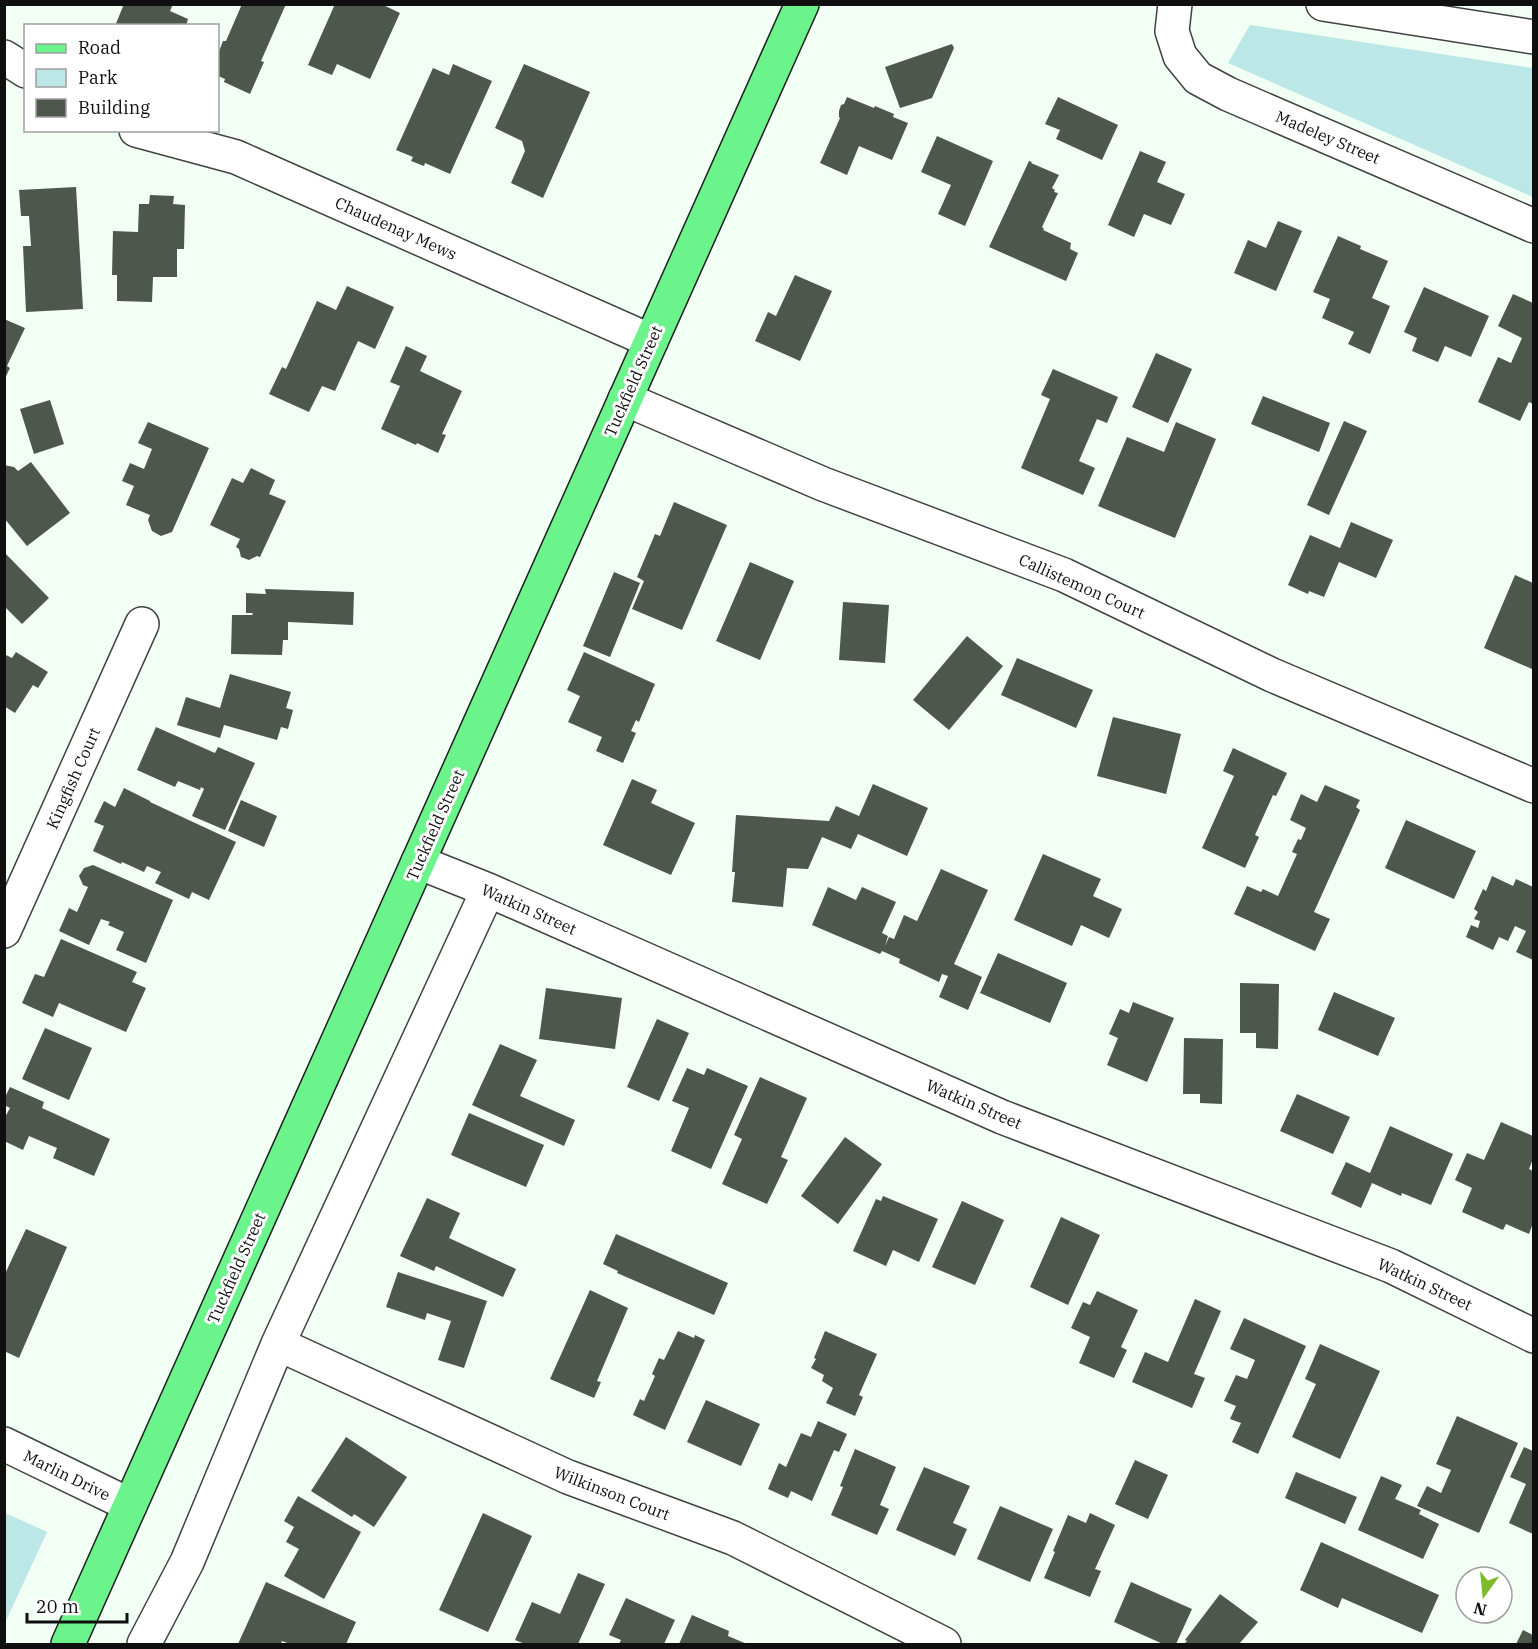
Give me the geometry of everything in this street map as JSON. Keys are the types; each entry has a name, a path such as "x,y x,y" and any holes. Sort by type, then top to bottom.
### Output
{"main road":[{"name":"Tuckfield Street","path":"68,1644 802,4"}],"street":[{"name":"Madeley Street","path":"1175,4 1172,31 1180,56 1198,78 1533,226"},
{"path":"1323,4 1533,37"},
{"path":"4,57 24,70"},
{"name":"Chaudenay Mews","path":"143,132 236,158 651,341"},
{"name":"Callistemon Court","path":"625,399 823,484 1064,575 1272,675 1533,786"},
{"name":"Kingfish Court","path":"4,931 142,624"},
{"name":"Watkin Street","path":"418,862 488,890 1002,1117 1391,1266 1533,1336"},
{"path":"144,1644 186,1562 278,1344 488,890"},
{"name":"Wilkinson Court","path":"278,1344 568,1478 733,1538 944,1644"},
{"name":"Marlin Drive","path":"4,1444 130,1506"}],"green space":[{"path":"1250,25 1533,68 1533,197 1228,63"},
{"path":"5,1513 47,1532 5,1623"}],"building":[{"path":"124,4 173,4 170,11 188,19 187,24 116,24"},
{"path":"242,4 254,6 255,4 286,4 261,61 264,62 250,94 224,82 225,79 219,76 219,51 223,41 226,41"},
{"path":"335,4 381,4 400,13 370,79 337,64 332,75 308,65"},
{"path":"952,44 954,48 932,98 900,108 885,67"},
{"path":"453,64 492,81 450,174 425,163 424,166 411,161 413,157 396,150 433,68 449,75"},
{"path":"524,64 590,92 543,198 511,183 525,151 522,141 495,128"},
{"path":"847,97 894,114 893,117 908,123 892,160 859,146 847,175 820,163 840,118 841,105"},
{"path":"1058,97 1118,125 1102,160 1056,139 1060,130 1045,124"},
{"path":"937,136 993,161 965,226 938,214 951,185 921,172"},
{"path":"1140,151 1166,162 1157,182 1185,194 1171,225 1144,214 1134,237 1108,225"},
{"path":"1029,161 1059,175 1052,188 1058,193 1042,227 1043,230 1071,243 1070,249 1078,253 1066,281 989,247"},
{"path":"76,187 83,309 26,312 23,246 31,246 29,216 21,216 19,190"},
{"path":"150,195 174,196 173,204 185,205 184,249 177,249 177,277 153,277 152,302 117,301 117,275 112,275 113,231 138,232 139,204 149,204"},
{"path":"1278,221 1302,231 1276,291 1234,273 1248,240 1266,248"},
{"path":"1338,236 1388,261 1372,298 1390,306 1370,354 1348,344 1354,332 1322,318 1330,299 1313,292"},
{"path":"795,275 832,291 800,361 755,341 768,312 776,316"},
{"path":"347,286 394,307 375,349 358,341 335,391 322,386 309,412 269,394 282,367 286,369 317,301 336,310"},
{"path":"1424,287 1489,316 1471,357 1445,346 1438,362 1412,351 1417,338 1404,332"},
{"path":"1513,294 1533,303 1533,404 1529,402 1520,421 1478,402 1498,357 1511,363 1522,338 1498,326"},
{"path":"4,319 25,328 7,366 10,368 4,380"},
{"path":"406,346 427,356 420,371 462,391 442,434 446,435 438,453 381,429 400,386 390,382"},
{"path":"1156,353 1192,369 1168,423 1132,407"},
{"path":"1053,369 1118,397 1107,423 1097,419 1079,461 1095,468 1083,495 1021,468 1050,399 1041,395"},
{"path":"1263,396 1330,423 1319,452 1251,424"},
{"path":"50,400 64,444 34,454 20,409"},
{"path":"1344,421 1367,431 1329,515 1307,505"},
{"path":"148,422 209,448 172,532 161,536 152,531 148,520 150,515 126,505 134,486 122,481 130,463 144,469 152,449 138,443"},
{"path":"1176,422 1216,439 1175,538 1098,506 1127,437 1164,452"},
{"path":"31,462 70,513 27,546 4,518 4,465 14,467 18,471"},
{"path":"251,468 275,480 269,494 286,501 260,557 249,560 241,557 236,547 240,539 210,525 232,478 243,483"},
{"path":"674,502 727,525 682,630 632,609 644,581 637,577 655,534 660,536"},
{"path":"1351,522 1393,540 1376,578 1339,562 1324,597 1309,591 1308,594 1288,585 1310,535 1340,548"},
{"path":"4,552 49,598 22,624 4,606"},
{"path":"750,562 794,581 760,660 716,641"},
{"path":"614,572 640,583 610,657 583,646"},
{"path":"1515,575 1533,583 1532,669 1484,648"},
{"path":"265,589 354,592 353,625 288,622 288,640 283,640 282,655 231,654 232,615 252,615 253,613 246,613 246,593 266,594"},
{"path":"843,602 889,605 885,663 839,660"},
{"path":"967,636 1003,666 949,730 913,700"},
{"path":"16,652 48,672 38,688 33,685 15,713 4,706 4,654 12,658"},
{"path":"584,652 655,684 639,722 636,720 631,731 636,733 623,763 596,751 602,737 568,722 580,696 567,690"},
{"path":"1017,658 1093,690 1076,728 1001,695"},
{"path":"230,674 291,692 286,708 293,710 288,729 281,727 277,740 224,725 220,738 177,725 186,697 220,708"},
{"path":"1113,717 1181,734 1166,794 1097,776"},
{"path":"156,727 215,753 218,747 255,763 225,830 192,816 204,789 201,787 200,790 178,781 175,787 137,770"},
{"path":"1233,748 1287,773 1276,796 1273,795 1255,835 1259,837 1245,868 1202,848 1234,776 1223,771"},
{"path":"632,779 657,790 651,803 695,823 671,875 603,845"},
{"path":"873,784 928,808 907,856 858,834 851,849 822,837 808,869 787,868 783,907 732,902 736,815 829,821 836,806 859,816"},
{"path":"1325,785 1360,800 1356,807 1360,810 1314,912 1330,919 1315,951 1234,914 1247,886 1261,892 1263,889 1278,896 1297,854 1292,852 1306,828 1290,820 1301,794 1317,802"},
{"path":"124,788 236,842 209,900 192,892 189,899 155,883 161,872 147,866 144,872 93,851 104,826 94,822 104,801 115,807"},
{"path":"241,800 277,816 264,847 228,831"},
{"path":"1406,820 1476,851 1454,899 1385,868"},
{"path":"1043,854 1101,879 1093,896 1122,909 1109,938 1081,925 1072,946 1014,920"},
{"path":"93,865 173,900 146,963 116,950 124,932 108,925 110,922 101,919 89,945 59,931 69,908 77,912 88,887 83,885 79,876 84,868"},
{"path":"941,869 988,890 954,964 982,977 968,1010 939,997 948,976 942,974 939,982 899,963 900,959 882,951 880,954 812,925 828,887 856,900 862,887 896,902 882,933 888,936 885,946 889,937 894,939 904,915 917,921"},
{"path":"1492,876 1513,886 1516,879 1533,887 1533,960 1516,952 1526,931 1515,926 1508,941 1499,937 1493,950 1466,937 1471,925 1478,928 1480,921 1474,919 1478,912 1474,909 1483,889 1486,891"},
{"path":"61,939 137,972 132,982 146,988 126,1032 59,1003 53,1017 22,1003 35,974 44,977"},
{"path":"998,953 1067,983 1050,1023 980,993"},
{"path":"1240,983 1279,984 1278,1049 1256,1048 1256,1033 1240,1033"},
{"path":"546,988 622,998 615,1049 539,1039"},
{"path":"1334,992 1395,1018 1378,1056 1318,1030"},
{"path":"1133,1002 1174,1018 1147,1082 1107,1065 1118,1038 1109,1034 1120,1009 1129,1013"},
{"path":"657,1019 689,1033 659,1101 627,1087"},
{"path":"45,1028 92,1048 69,1100 22,1079"},
{"path":"1184,1038 1223,1039 1222,1104 1200,1103 1200,1094 1183,1094"},
{"path":"500,1044 537,1060 520,1096 575,1120 564,1146 472,1105"},
{"path":"687,1068 704,1075 707,1068 748,1086 711,1169 671,1151 689,1108 672,1101"},
{"path":"760,1077 807,1098 781,1157 788,1160 767,1204 722,1184 742,1139 734,1135"},
{"path":"10,1087 44,1102 42,1108 110,1139 94,1176 53,1158 57,1148 29,1136 23,1150 4,1141 4,1119 10,1108 4,1105 4,1099"},
{"path":"1297,1094 1350,1117 1333,1154 1280,1131"},
{"path":"469,1113 544,1145 526,1187 451,1155"},
{"path":"1501,1122 1533,1136 1533,1159 1529,1169 1533,1171 1533,1223 1529,1234 1506,1224 1503,1230 1462,1212 1472,1188 1455,1180 1467,1153 1484,1160"},
{"path":"1390,1126 1453,1154 1431,1205 1402,1193 1401,1196 1372,1183 1361,1208 1331,1194 1346,1162 1370,1173"},
{"path":"845,1137 882,1164 838,1224 801,1196"},
{"path":"883,1196 938,1219 919,1262 893,1250 886,1266 853,1251 876,1199 881,1201"},
{"path":"427,1198 460,1213 449,1238 516,1269 503,1297 436,1266 434,1271 400,1256"},
{"path":"962,1201 1004,1220 975,1285 932,1267"},
{"path":"1061,1217 1100,1235 1068,1305 1030,1287"},
{"path":"26,1229 67,1247 19,1358 4,1351 4,1276"},
{"path":"616,1234 728,1283 714,1315 617,1273 618,1271 603,1264"},
{"path":"398,1272 487,1301 464,1368 438,1360 451,1321 427,1313 425,1320 386,1307"},
{"path":"590,1290 628,1308 597,1381 601,1382 594,1398 550,1379"},
{"path":"1097,1291 1138,1310 1121,1347 1127,1350 1114,1378 1079,1363 1090,1337 1071,1328 1083,1302 1090,1305"},
{"path":"1195,1299 1221,1311 1194,1374 1205,1378 1192,1408 1132,1382 1145,1352 1168,1362"},
{"path":"1244,1318 1306,1346 1258,1454 1232,1442 1241,1423 1230,1419 1236,1406 1224,1401 1236,1375 1247,1379 1255,1360 1230,1349"},
{"path":"678,1331 705,1340 665,1430 633,1415 640,1399 644,1401 655,1376 652,1374 659,1358 664,1360"},
{"path":"825,1331 877,1354 859,1395 863,1397 855,1416 826,1403 833,1388 822,1381 824,1375 811,1368"},
{"path":"1320,1344 1380,1371 1340,1459 1292,1437 1316,1384 1305,1379"},
{"path":"706,1400 760,1424 741,1466 687,1442"},
{"path":"1457,1416 1518,1443 1479,1533 1417,1506 1427,1486 1441,1493 1451,1470 1436,1464"},
{"path":"818,1421 847,1434 839,1452 834,1450 812,1501 791,1491 788,1498 768,1489 779,1463 786,1467 801,1433 811,1437"},
{"path":"346,1437 407,1477 374,1527 354,1514 352,1517 311,1491"},
{"path":"1524,1447 1533,1451 1533,1534 1509,1523 1526,1484 1510,1477"},
{"path":"855,1449 896,1467 880,1505 889,1509 877,1535 831,1515"},
{"path":"1135,1460 1168,1475 1148,1519 1115,1504"},
{"path":"924,1467 970,1486 953,1523 967,1529 955,1556 896,1530"},
{"path":"1296,1472 1357,1497 1345,1524 1285,1498"},
{"path":"1381,1476 1402,1485 1395,1499 1421,1510 1419,1514 1439,1524 1423,1559 1358,1530"},
{"path":"298,1496 361,1532 324,1599 284,1576 299,1549 286,1542 294,1527 284,1521"},
{"path":"1000,1506 1053,1529 1030,1582 977,1559"},
{"path":"483,1513 532,1536 488,1632 439,1610"},
{"path":"1090,1513 1115,1525 1095,1569 1101,1571 1090,1597 1044,1578 1068,1515 1086,1523"},
{"path":"1321,1542 1439,1595 1422,1633 1342,1598 1338,1608 1300,1590"},
{"path":"578,1573 605,1584 578,1644 525,1644 515,1640 532,1602 560,1614"},
{"path":"266,1582 356,1622 346,1644 290,1644 282,1641 281,1644 238,1644"},
{"path":"1131,1582 1192,1609 1176,1644 1163,1644 1114,1622"},
{"path":"1220,1594 1258,1622 1239,1644 1184,1644 1187,1641 1185,1640"},
{"path":"626,1598 675,1620 664,1644 619,1644 621,1640 609,1635"},
{"path":"692,1615 729,1631 728,1636 747,1644 679,1644"},
{"path":"1523,1630 1533,1635 1533,1644 1516,1644"}]}
